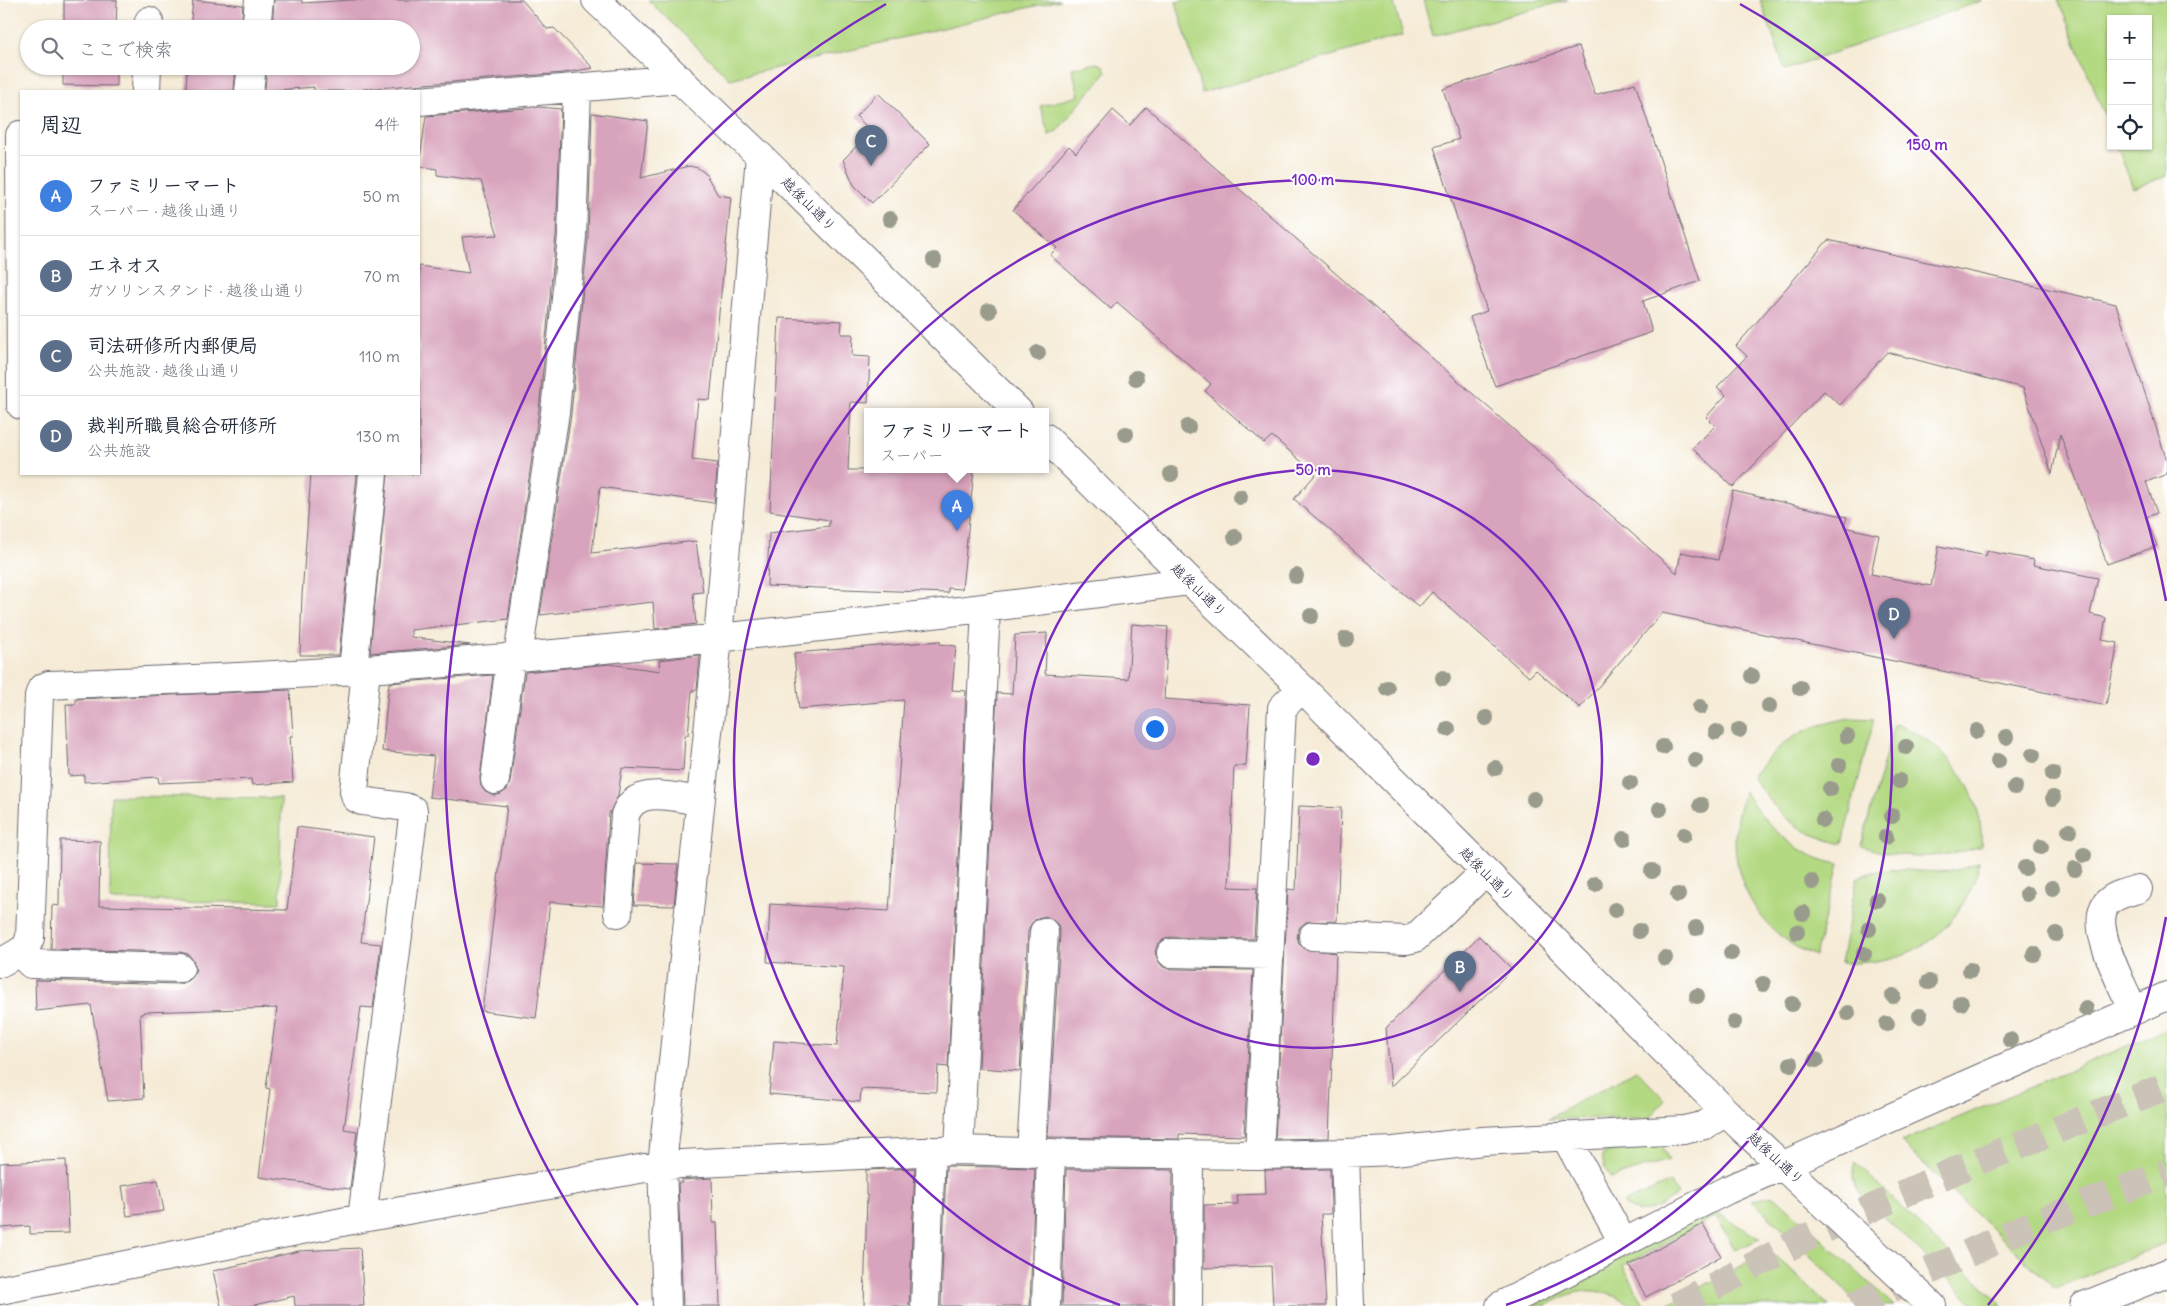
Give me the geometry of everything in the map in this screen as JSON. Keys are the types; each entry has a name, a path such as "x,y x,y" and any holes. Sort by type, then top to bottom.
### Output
{"street":[{"path":"257,20 258,0"},
{"name":"越後山通り","path":"596,0 760,156 1015,408"},
{"path":"146,90 147,75"},
{"path":"249,90 251,75"},
{"path":"420,101 680,79"},
{"path":"495,780 510,663 513,657 555,412 572,236 577,89"},
{"path":"14,135 20,366"},
{"path":"667,1306 662,1165 718,638 760,156"},
{"name":"越後山通り","path":"1049,441 1190,582 1302,688 1726,1112 1784,1164 1932,1306"},
{"path":"362,1218 414,817 413,810 405,806 362,801 356,798 354,791 373,475"},
{"path":"9,958 29,945 39,696 42,688 49,684 360,670 513,657 718,638 986,609 1190,582"},
{"path":"959,1150 986,609"},
{"path":"1259,1155 1282,708 1302,688"},
{"path":"618,913 625,815 631,803 641,796 650,795 700,801"},
{"path":"1313,936 1406,940 1415,938 1485,872"},
{"path":"2133,1010 2107,950 2100,928 2100,915 2107,903 2114,897 2138,889"},
{"path":"1044,932 1041,1153 1046,1306"},
{"path":"1170,953 1270,955"},
{"path":"9,958 31,964 180,968"},
{"path":"1500,1306 1727,1190 2167,996"},
{"path":"0,1290 362,1218 662,1165 930,1150 1259,1155 1394,1151 1483,1141 1684,1130 1705,1125 1726,1112"},
{"path":"1565,1136 1623,1242"},
{"path":"925,1306 930,1150"},
{"path":"1345,1153 1350,1306"},
{"path":"1188,1306 1189,1154"},
{"path":"2084,1306 2167,1272"}],"green space":[{"path":"648,0 1060,0 730,79"},
{"path":"1184,0 1393,0 1403,35 1202,93 1176,2"},
{"path":"1423,0 1568,0 1433,36"},
{"path":"1760,0 1981,0 1981,1 1785,70"},
{"path":"2058,0 2167,0 2167,176 2133,188 2119,150 2152,150 2152,15 2107,15 2107,121"},
{"path":"1097,63 1104,66 1106,72 1057,131 1049,135 1040,106 1079,96 1072,68"},
{"path":"1850,718 1874,719 1842,844 1812,834 1790,821 1771,802 1752,777 1773,753 1794,737 1819,726"},
{"path":"1894,724 1930,742 1958,770 1969,787 1976,806 1981,826 1981,846 1951,854 1921,856 1891,853 1861,846"},
{"path":"1745,792 1753,805 1773,828 1797,848 1824,861 1839,864 1815,956 1794,946 1774,930 1760,914 1749,896 1736,856 1735,834 1738,813"},
{"path":"111,796 281,798 280,903 110,900"},
{"path":"1979,862 1974,883 1964,902 1953,918 1927,943 1896,957 1879,961 1841,963 1857,878 1872,872 1888,870 1947,871"},
{"path":"2167,1029 2167,1242 2055,1289 1901,1142"},
{"path":"1636,1070 1665,1100 1649,1118 1548,1119"},
{"path":"1662,1145 1669,1160 1611,1178 1604,1165 1603,1155 1605,1152"},
{"path":"1855,1162 2003,1306 1976,1306 1861,1194 1856,1187 1854,1179"},
{"path":"1671,1182 1678,1195 1657,1207 1650,1210 1637,1211 1630,1209 1623,1203"},
{"path":"1773,1196 1894,1306 1862,1306 1752,1200"},
{"path":"1714,1211 1760,1239 1735,1250 1716,1216 1623,1266 1644,1304 1640,1306 1603,1293 1588,1291 1570,1294 1546,1305 1526,1306"},
{"path":"1770,1251 1829,1306 1665,1306"}],"building":[{"path":"64,0 117,0 116,20 64,20"},
{"path":"193,0 243,5 242,20 191,20"},
{"path":"274,0 302,0 302,3 352,0 522,0 547,29 554,28 593,68 563,73 363,90 314,90 314,87 265,90 266,75 420,75 420,20 273,20"},
{"path":"1579,46 1595,95 1635,83 1700,281 1643,301 1652,332 1495,386 1470,317 1487,311 1434,147 1459,139 1443,89"},
{"path":"63,75 116,75 116,86 63,85"},
{"path":"187,75 235,75 234,90 186,90"},
{"path":"878,93 930,144 872,203 854,185 843,160 871,131 856,116"},
{"path":"539,107 561,109 556,235 539,410 508,619 411,630 411,637 470,645 370,653 388,475 420,475 420,266 469,273 462,237 498,235 481,181 437,175 437,169 420,166 426,116"},
{"path":"1146,107 1677,573 1681,552 1718,560 1733,491 1847,517 1844,527 1879,535 1871,574 1931,586 1939,546 1986,556 1987,551 2034,560 2033,565 2098,578 2090,614 2106,618 2102,640 2118,643 2106,705 1662,613 1580,708 1536,670 1529,677 1432,592 1419,607 1294,499 1316,474 1272,436 1264,443 1205,391 1211,384 1117,302 1111,309 1050,255 1057,248 1013,210 1069,146 1076,153 1113,110 1130,125"},
{"path":"592,113 648,121 641,178 689,166 698,168 705,173 718,195 731,197 710,400 698,399 692,460 718,463 714,503 600,487 592,553 696,541 703,592 693,593 696,624 655,629 653,602 540,615 571,414 588,237"},
{"path":"1828,240 2116,304 2167,461 2167,474 2146,482 2157,513 2146,517 2157,546 2107,564 2060,434 2052,474 2023,388 1887,352 1840,405 1824,391 1733,487 1693,448 1715,426 1706,417 1726,395 1717,387 1747,356 1736,346"},
{"path":"779,318 842,321 841,334 853,334 852,356 870,357 868,403 851,402 848,470 864,470 864,473 974,473 962,589 948,588 948,593 767,586 769,533 829,526 829,520 770,511"},
{"path":"311,475 357,475 339,655 300,655 302,595"},
{"path":"1132,624 1168,627 1164,699 1250,705 1246,766 1234,766 1229,887 1257,888 1254,939 1171,937 1157,945 1155,952 1158,961 1163,967 1170,969 1253,970 1244,1136 1179,1134 1179,1139 1048,1137 1060,933 1058,925 1052,919 1045,916 1037,918 1031,924 1028,931 1020,1071 979,1068 997,693 1012,694 1015,635 1047,633 1045,674 1128,679"},
{"path":"940,641 940,644 956,646 952,690 966,691 948,1067 938,1066 937,1092 861,1089 860,1102 769,1094 774,1041 837,1046 844,967 767,962 770,904 889,911 904,700 799,709 794,653"},
{"path":"700,655 697,690 692,690 688,735 685,735 683,771 622,768 618,796 609,814 603,906 550,902 536,1018 482,1011 507,806 429,797 434,756 382,751 389,683 493,675 480,778 481,786 485,792 494,796 507,790 510,782 525,672 609,664 660,671 659,660"},
{"path":"290,690 293,782 252,785 251,779 159,783 158,777 84,782 84,775 69,776 66,704 76,704 76,699"},
{"path":"1299,806 1341,808 1337,921 1306,922 1300,927 1297,936 1299,944 1305,949 1336,953 1329,1138 1275,1139 1288,889 1296,890"},
{"path":"297,827 374,837 361,942 381,944 373,1008 361,1007 344,1129 357,1131 350,1189 259,1177 270,1089 266,1088 277,1008 143,1012 143,1014 140,1014 144,1098 108,1101 91,1005 36,1011 35,980 180,984 193,977 196,969 193,960 188,954 180,952 51,949 52,905 59,906 60,840 100,841 99,906 287,910"},
{"path":"637,863 678,864 674,906 634,905"},
{"path":"1479,936 1512,969 1391,1087 1386,1028"},
{"path":"66,1160 69,1233 30,1234 30,1226 0,1228 0,1163"},
{"path":"946,1166 1035,1168 1030,1306 941,1306"},
{"path":"915,1168 909,1306 864,1306 866,1170"},
{"path":"1066,1169 1173,1170 1172,1306 1062,1306"},
{"path":"1330,1169 1331,1214 1321,1214 1326,1306 1273,1306 1271,1266 1204,1268 1204,1205 1238,1204 1237,1195 1266,1194 1265,1170"},
{"path":"712,1178 713,1223 717,1223 720,1306 683,1306 678,1183 682,1183 681,1180"},
{"path":"158,1180 164,1211 127,1216 122,1186"},
{"path":"1703,1224 1721,1256 1646,1297 1629,1265"},
{"path":"360,1248 364,1306 295,1306 294,1296 250,1306 221,1306 213,1271 299,1251"}],"tunnel":[{"path":"1676,1306 1810,1236 1961,1168 2167,1086"},
{"path":"1853,1306 2023,1228 2167,1173"}],"place":[{"name":"司法研修所内郵便局","path":"871,166"},
{"name":"ファミリーマート","path":"957,531"},
{"name":"裁判所職員総合研修所","path":"1894,639"},
{"name":"エネオス","path":"1460,992"}]}
